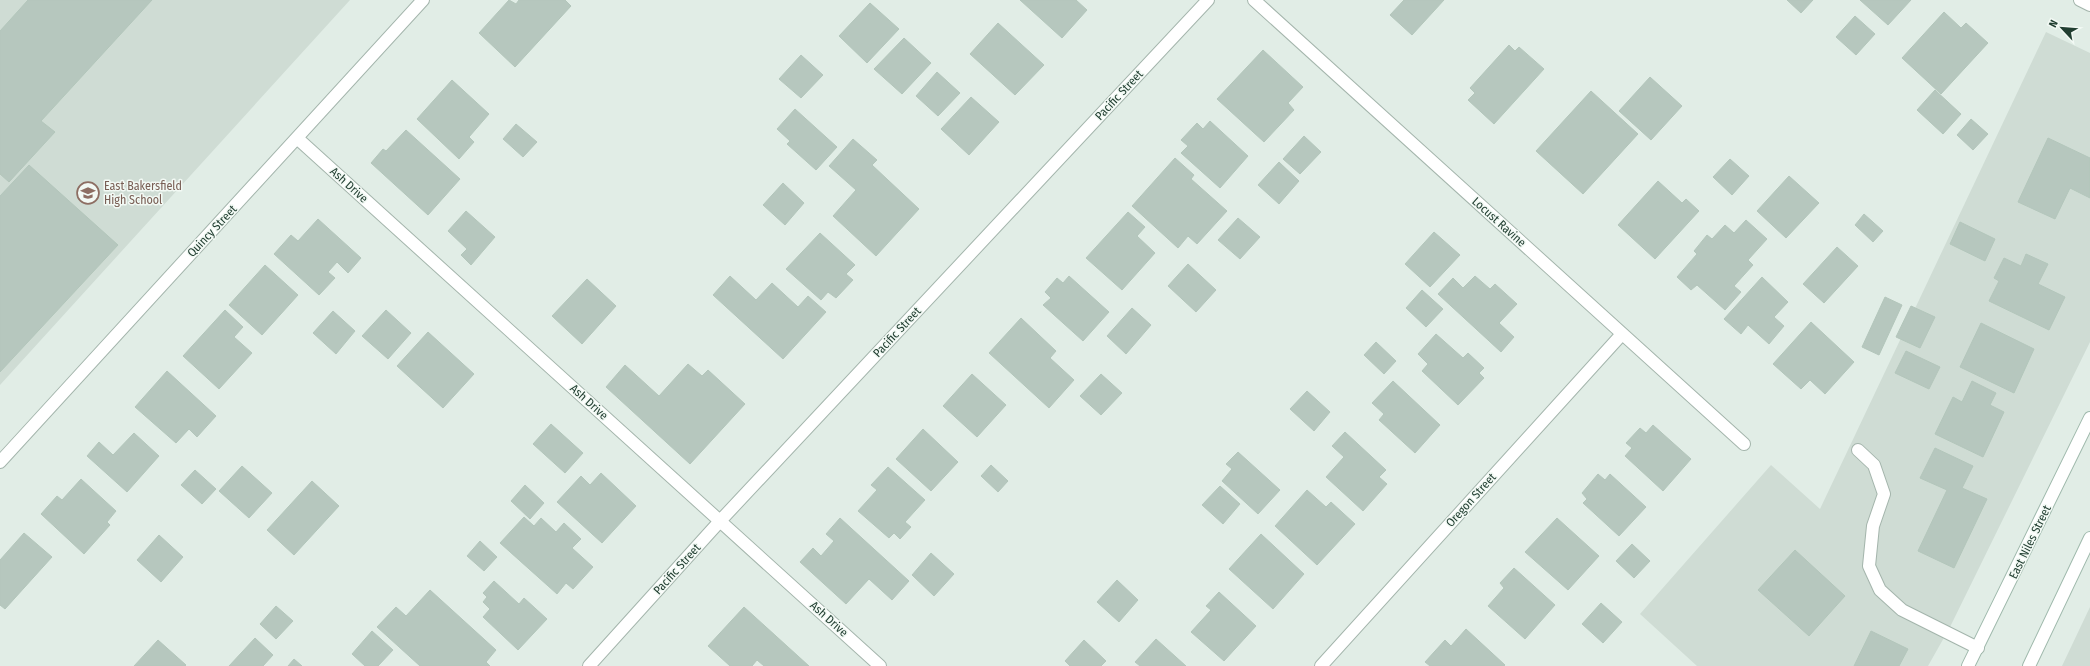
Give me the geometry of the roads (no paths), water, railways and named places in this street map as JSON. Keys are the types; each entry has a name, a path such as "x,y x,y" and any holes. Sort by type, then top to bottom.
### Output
{"street":[{"name":"Quincy Street","path":"0,462 422,0"},
{"name":"Pacific Street","path":"589,666 720,521 1208,0"},
{"name":"Locust Ravine","path":"1254,0 1744,444"},
{"path":"2080,0 2090,5"},
{"name":"Ash Drive","path":"297,138 880,666"},
{"name":"Oregon Street","path":"1321,666 1622,334"},
{"name":"East Niles Street","path":"1968,666 2090,418"},
{"path":"1858,450 1874,465 1884,494 1873,526 1869,566 1880,590 1902,610 1978,648"},
{"path":"2029,666 2090,538"}],"place":[{"name":"East Bakersfield High School","path":"88,193"}]}
